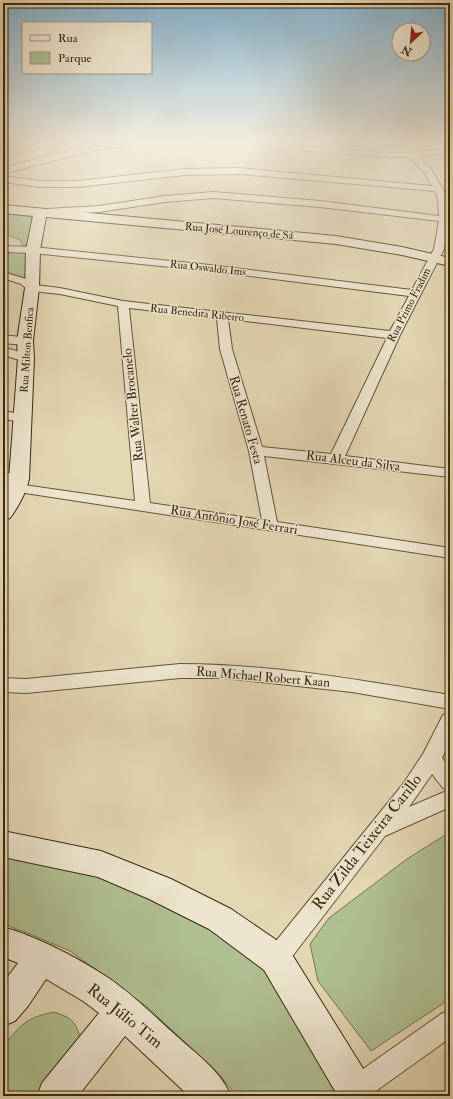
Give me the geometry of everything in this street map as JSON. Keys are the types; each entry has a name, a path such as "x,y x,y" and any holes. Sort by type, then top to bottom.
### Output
{"street":[{"path":"40,212 126,206 197,192"},
{"path":"236,192 444,219"},
{"name":"Rua Primo Fradim","path":"336,459 394,335 439,248 444,219 443,200 439,192"},
{"path":"118,220 118,213 126,206"},
{"name":"Rua José Lourenço de Sá","path":"3,209 336,240 372,245 434,257 450,262"},
{"name":"Rua Milton Benfica","path":"13,481 22,418 26,341 32,288 33,250 40,212"},
{"name":"Rua Oswaldo Ims","path":"4,247 217,269 415,294"},
{"name":"Rua Benedita Ribeiro","path":"3,275 25,282 32,288 60,291 123,304 394,335"},
{"name":"Rua Walter Brocanelo","path":"123,304 144,506"},
{"name":"Rua Renato Festa","path":"222,316 226,349 256,451 267,502 270,525"},
{"path":"3,339 26,341"},
{"path":"3,351 26,358"},
{"path":"3,415 22,418"},
{"name":"Rua Alceu da Silva","path":"256,451 450,473"},
{"path":"3,514 13,481"},
{"name":"Rua Antônio José Ferrari","path":"13,481 144,506 450,553"},
{"name":"Rua Michael Robert Kaan","path":"3,686 26,686 180,671 224,671 352,685 450,702"},
{"name":"Rua Zilda Teixeira Carillo","path":"276,959 410,790 431,759 450,720"},
{"path":"431,759 450,782"},
{"path":"378,830 450,798"},
{"path":"3,844 101,864 160,889 220,919 276,959 357,1093 450,1023"},
{"name":"Rua Júlio Tim","path":"3,942 16,946 41,958 95,989 123,1011 199,1080 213,1096"},
{"path":"3,1009 16,994 41,958"},
{"path":"55,1096 123,1011"}],"green space":[{"path":"3,213 32,217 31,246 23,245 20,240 3,233"},
{"path":"17,252 26,253 27,279 3,271 3,254"},
{"path":"450,832 450,999 371,1051 318,981 310,944 329,918 407,859"},
{"path":"3,853 97,871 155,892 272,965 355,1096 237,1096 216,1071 146,1006 70,951 3,924"},
{"path":"54,1012 72,1020 80,1037 52,1096 3,1096 3,1046 24,1023 44,1014"}]}
